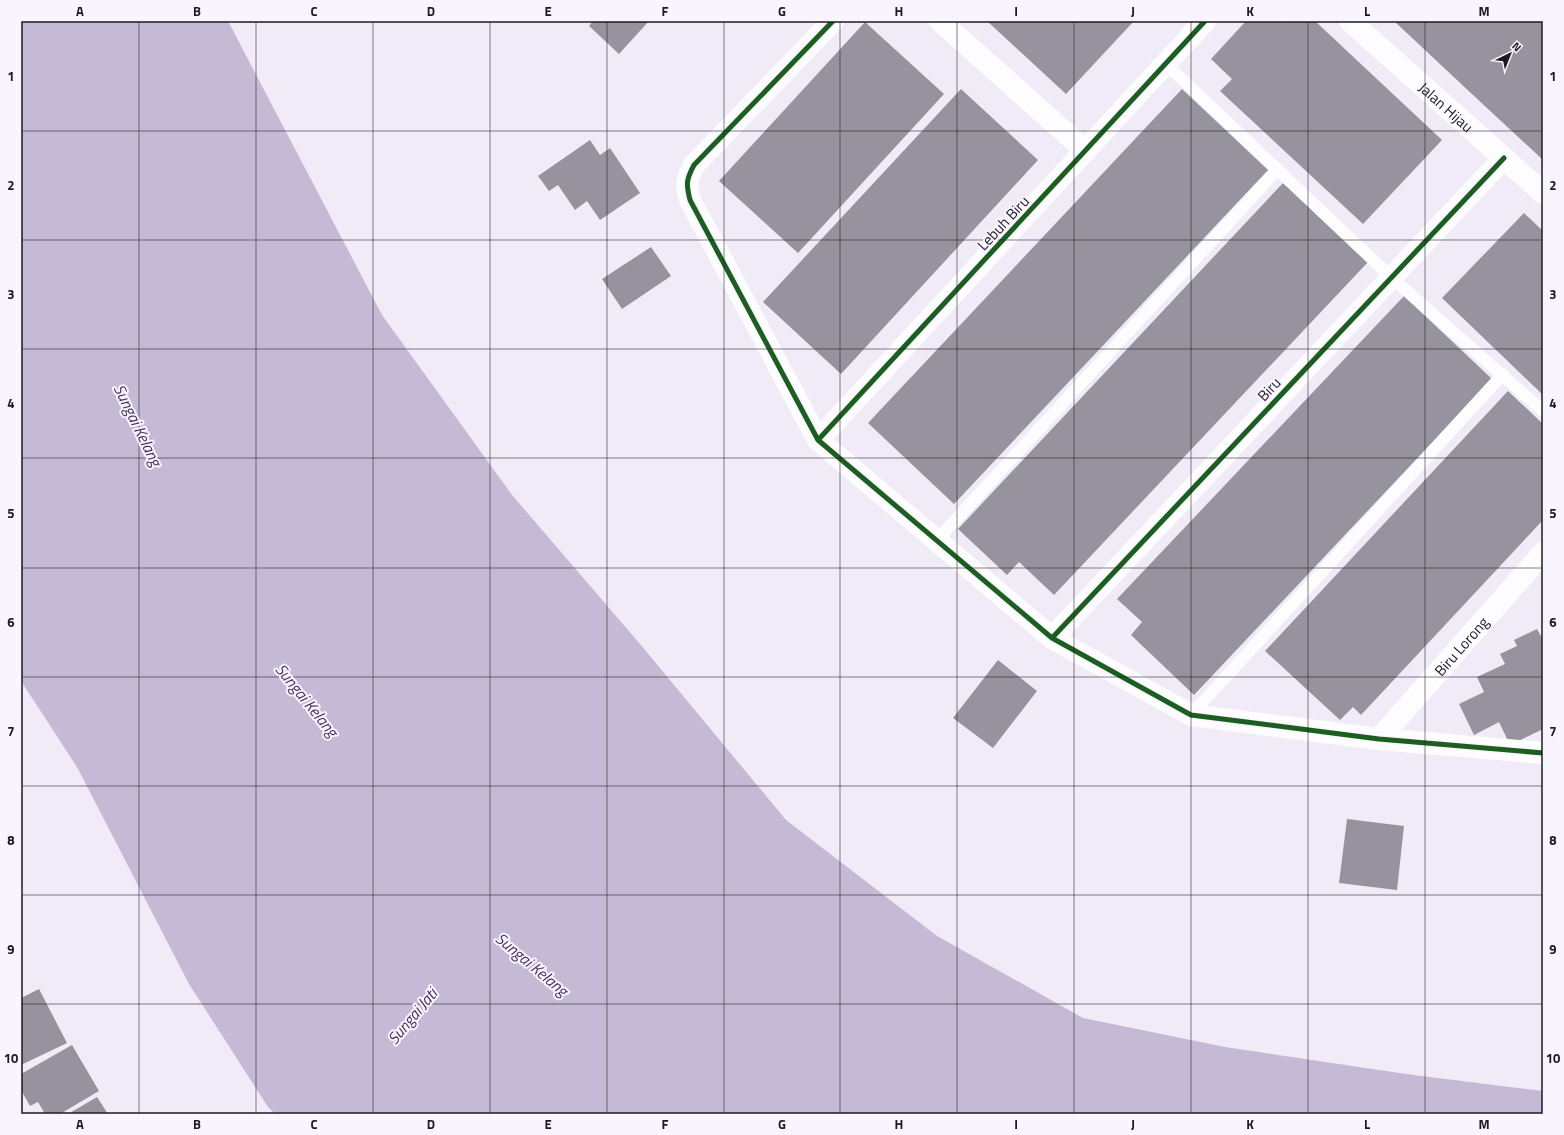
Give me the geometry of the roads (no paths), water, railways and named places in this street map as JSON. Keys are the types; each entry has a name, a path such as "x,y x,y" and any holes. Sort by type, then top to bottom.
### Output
{"street":[{"path":"833,21 694,165 688,176 687,187 690,200 818,440 1052,638 1191,715 1379,739 1543,753"},
{"path":"940,21 1086,151"},
{"name":"Lebuh Biru","path":"818,440 1205,21"},
{"name":"Jalan Hijau","path":"1350,21 1543,193"},
{"name":"Biru","path":"1052,638 1504,158"},
{"name":"Biru Lorong","path":"1379,739 1539,565"}],"lane":[{"path":"1166,64 1392,277 1543,411"},
{"path":"937,540 1278,169"},
{"path":"1191,715 1503,374"}],"water":[{"path":"21,21 228,21 382,315 512,495 640,644 786,820 937,936 1083,1018 1225,1047 1406,1074 1543,1091 1543,1114 275,1114 268,1107 189,984 77,767 21,681"}],"water label":[{"name":"Sungai Kelang","path":"138,425"},
{"name":"Sungai Kelang","path":"307,700"},
{"name":"Sungai Kelang","path":"532,964"},
{"name":"Sungai Jati","path":"412,1016"}]}
